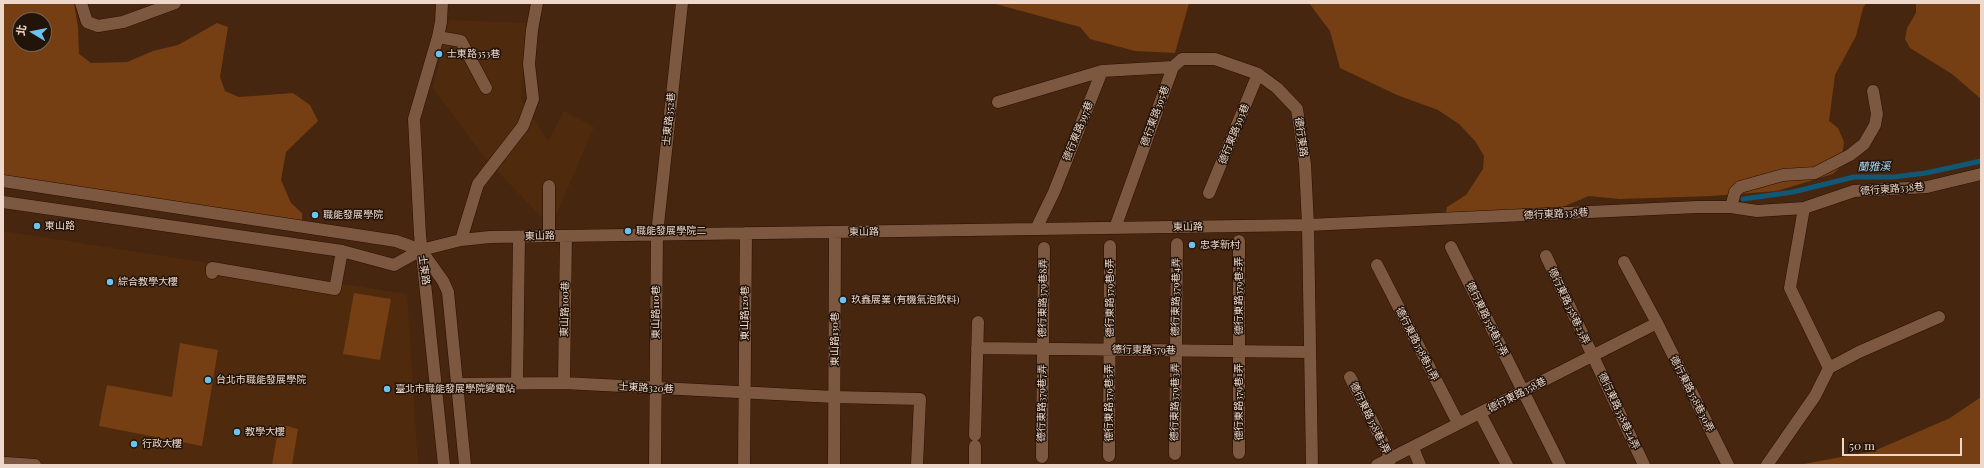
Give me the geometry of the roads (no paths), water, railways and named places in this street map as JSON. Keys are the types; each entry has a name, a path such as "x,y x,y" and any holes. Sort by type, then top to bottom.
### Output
{"street":[{"path":"81,3 87,22 98,26 123,22 175,3"},
{"path":"3,181 396,241 421,250 414,118 438,37 441,22 442,3"},
{"path":"460,240 478,184 523,126 533,99 529,64 532,30 537,3"},
{"name":"士東路352巷","path":"656,234 682,3"},
{"path":"438,37 461,41 486,88"},
{"name":"德行東路","path":"998,102 1102,71 1173,67 1182,59 1215,59 1258,74 1277,88 1297,110 1305,164 1308,225 1312,465"},
{"name":"德行東路395巷","path":"1115,228 1173,67"},
{"name":"德行東路397巷","path":"1036,229 1054,192 1102,71"},
{"name":"德行東路393巷","path":"1209,193 1258,74"},
{"path":"1731,207 1735,192 1740,187 1783,175 1815,173 1850,155 1864,144 1875,125 1877,114 1874,91"},
{"name":"德行東路338巷","path":"1308,225 1731,207 1757,211 1804,208 1854,191 1927,187 1981,174"},
{"path":"549,186 549,236"},
{"name":"東山路","path":"3,202 342,251 394,265 421,250 460,240 490,237 1308,225"},
{"path":"1804,208 1790,288 1829,368"},
{"name":"東山路130巷","path":"834,465 835,232"},
{"name":"東山路120巷","path":"744,465 746,233"},
{"name":"東山路110巷","path":"655,465 656,234"},
{"name":"東山路100巷","path":"564,383 566,236"},
{"path":"517,383 519,237"},
{"name":"德行東路379巷2弄","path":"1239,241 1239,351"},
{"name":"德行東路379巷4弄","path":"1176,350 1177,244"},
{"name":"德行東路379巷6弄","path":"1110,246 1110,350"},
{"name":"德行東路358巷17弄","path":"1451,247 1560,465"},
{"name":"德行東路379巷8弄","path":"1043,349 1044,248"},
{"name":"士東路","path":"421,250 443,281 448,292 465,465"},
{"name":"士東路","path":"421,250 444,465"},
{"path":"212,272 212,268 336,289 342,251"},
{"name":"德行東路358巷23弄","path":"1546,256 1593,356"},
{"name":"德行東路358巷30弄","path":"1624,262 1657,323 1728,465"},
{"name":"德行東路358巷11弄","path":"1377,265 1458,423"},
{"path":"1767,465 1815,396 1829,368 1859,352 1939,317"},
{"path":"975,465 978,322"},
{"name":"德行東路358巷","path":"1377,465 1657,323"},
{"name":"德行東路379巷","path":"977,348 1310,352"},
{"name":"德行東路379巷7弄","path":"1042,456 1043,349"},
{"name":"德行東路379巷5弄","path":"1109,456 1110,350"},
{"name":"德行東路379巷3弄","path":"1175,454 1176,350"},
{"name":"德行東路379巷1弄","path":"1239,351 1239,453"},
{"name":"德行東路358巷24弄","path":"1593,356 1644,465"},
{"name":"德行東路358巷5弄","path":"1350,377 1391,459"},
{"name":"士東路320巷","path":"457,384 564,383 655,389 834,397 920,399 917,465"},
{"path":"1480,413 1507,465"},
{"path":"1413,448 1420,465"},
{"path":"6,463 35,465"}],"waterway":[{"name":"蘭雅溪","path":"1743,199 1793,192 1854,177 1893,177 1926,173 1981,161"}],"place":[{"name":"士東路353巷","path":"439,54"},
{"name":"職能發展學院","path":"315,215"},
{"name":"東山路","path":"37,226"},
{"name":"職能發展學院二","path":"628,231"},
{"name":"忠孝新村","path":"1192,245"},
{"name":"綜合教學大樓","path":"110,282"},
{"name":"玖鑫展業 (有機氣泡飲料)","path":"843,300"},
{"name":"台北市職能發展學院","path":"208,380"},
{"name":"臺北市職能發展學院變電站","path":"387,389"},
{"name":"教學大樓","path":"237,432"},
{"name":"行政大樓","path":"134,444"}]}
